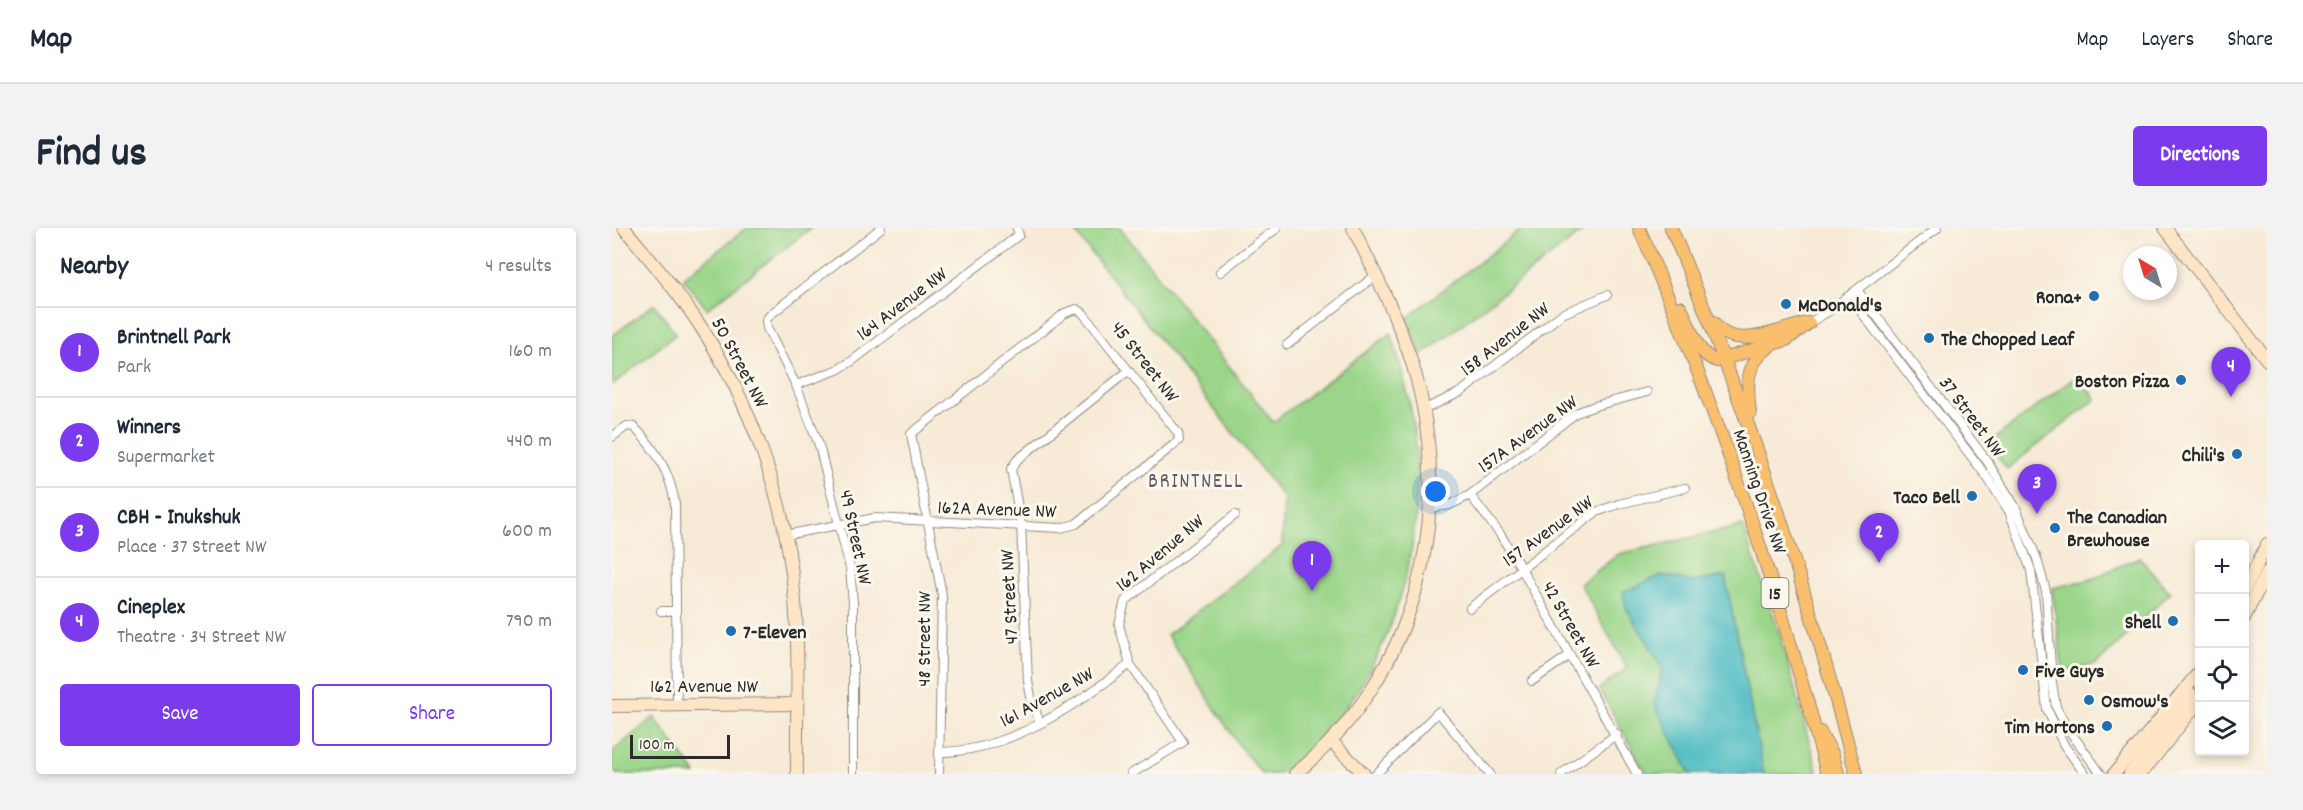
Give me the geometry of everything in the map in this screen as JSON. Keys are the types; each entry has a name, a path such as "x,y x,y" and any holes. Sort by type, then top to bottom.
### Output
{"main road":[{"name":"50 Street NW","path":"624,228 697,321 733,382 766,463 785,535 795,600 797,774"},
{"path":"1295,774 1332,742 1372,692 1396,645 1421,570 1429,508 1429,456 1423,410 1405,344 1353,228"},
{"name":"Manning Drive NW","path":"1639,228 1714,414 1770,576 1827,774"},
{"name":"Manning Drive NW","path":"1671,228 1708,315 1752,432 1800,574 1856,774"},
{"path":"2165,228 2267,360"},
{"path":"1663,284 1682,309 1703,352 1710,359 1725,360 1774,344 1795,335 1809,323"},
{"path":"1708,315 1716,326 1740,338 1762,336 1809,323"},
{"path":"1752,432 1747,380 1749,370 1759,356 1774,344"},
{"path":"2249,581 2267,544"},
{"path":"2249,608 2267,572"},
{"path":"2114,774 2195,676"},
{"path":"2130,774 2195,687"},
{"path":"2141,774 2197,702"},
{"name":"162 Avenue NW","path":"612,706 676,703 796,704"},
{"path":"1810,712 1833,755 1838,774"},
{"path":"1332,742 1364,774"}],"street":[{"name":"49 Street NW","path":"853,774 850,568 819,445 796,385 767,328 766,320 881,228"},
{"path":"1220,272 1277,228"},
{"path":"1809,323 1849,296 1937,228"},
{"name":"164 Avenue NW","path":"796,385 852,362 1018,232"},
{"path":"1287,345 1376,276"},
{"name":"37 Street NW","path":"1857,290 1987,460 2016,508 2037,559 2046,591 2052,682 2056,707 2066,726 2101,774"},
{"name":"158 Avenue NW","path":"1423,410 1461,392 1563,314 1607,295"},
{"name":"37 Street NW","path":"1849,296 1987,477 2009,511 2031,570 2047,709 2064,745 2085,774"},
{"name":"45 Street NW","path":"911,434 1065,313 1077,309 1083,313 1178,433 1179,440"},
{"name":"47 Street NW","path":"1040,723 1032,702 1028,681 1022,524 1011,469 1017,460 1128,371"},
{"name":"157A Avenue NW","path":"1429,508 1450,505 1470,495 1576,413 1647,392"},
{"path":"612,437 631,425 660,461 671,485 675,504 676,703"},
{"name":"48 Street NW","path":"911,434 942,595 939,774"},
{"name":"162A Avenue NW","path":"785,535 875,518 1022,524 1060,528 1076,524 1179,440"},
{"name":"157 Avenue NW","path":"1470,608 1596,512 1685,488"},
{"name":"42 Street NW","path":"1470,495 1500,534 1521,568 1617,734 1637,774"},
{"name":"162 Avenue NW","path":"1130,664 1119,625 1125,601 1235,515"},
{"path":"661,611 675,611"},
{"path":"1532,681 1570,654"},
{"path":"1130,664 1183,742 1131,774"},
{"name":"161 Avenue NW","path":"939,752 973,749 1040,723 1100,687 1130,664"},
{"path":"1376,774 1438,712 1490,774"},
{"path":"1561,774 1617,734"}],"green space":[{"path":"747,228 811,228 707,309 683,278"},
{"path":"1072,228 1120,228 1273,422 1391,333 1412,417 1418,483 1415,522 1400,599 1369,671 1348,704 1301,756 1288,768 1276,774 1262,774 1238,744 1167,635 1282,546 1284,498"},
{"path":"1523,228 1587,228 1421,356 1407,318"},
{"path":"654,304 676,334 612,385 612,336"},
{"path":"2078,375 2096,399 2007,469 1988,444"},
{"path":"1743,526 1780,635 1818,774 1647,774 1599,689 1627,668 1580,584 1619,554"},
{"path":"2139,557 2170,593 2097,664 2063,672 2052,588 2092,579"},
{"path":"654,717 696,774 612,774 612,752"}],"water":[{"path":"1662,575 1695,582 1725,576 1764,774 1690,774 1654,704 1663,667 1626,608 1623,592"}],"place":[{"name":"Rona+","path":"2094,296"},
{"name":"McDonald's","path":"1786,304"},
{"name":"The Chopped Leaf","path":"1929,338"},
{"name":"Boston Pizza","path":"2181,380"},
{"name":"Cineplex","path":"2231,397"},
{"name":"Chili's","path":"2237,454"},
{"name":"Taco Bell","path":"1972,496"},
{"name":"CBH - Inukshuk","path":"2037,514"},
{"name":"The Canadian Brewhouse","path":"2055,528"},
{"name":"Winners","path":"1879,563"},
{"name":"Brintnell Park","path":"1312,591"},
{"name":"Shell","path":"2173,621"},
{"name":"7-Eleven","path":"731,631"},
{"name":"Five Guys","path":"2023,670"},
{"name":"Osmow's","path":"2089,700"},
{"name":"Tim Hortons","path":"2107,726"}],"district":[{"name":"BRINTNELL","path":"1196,480"}]}
